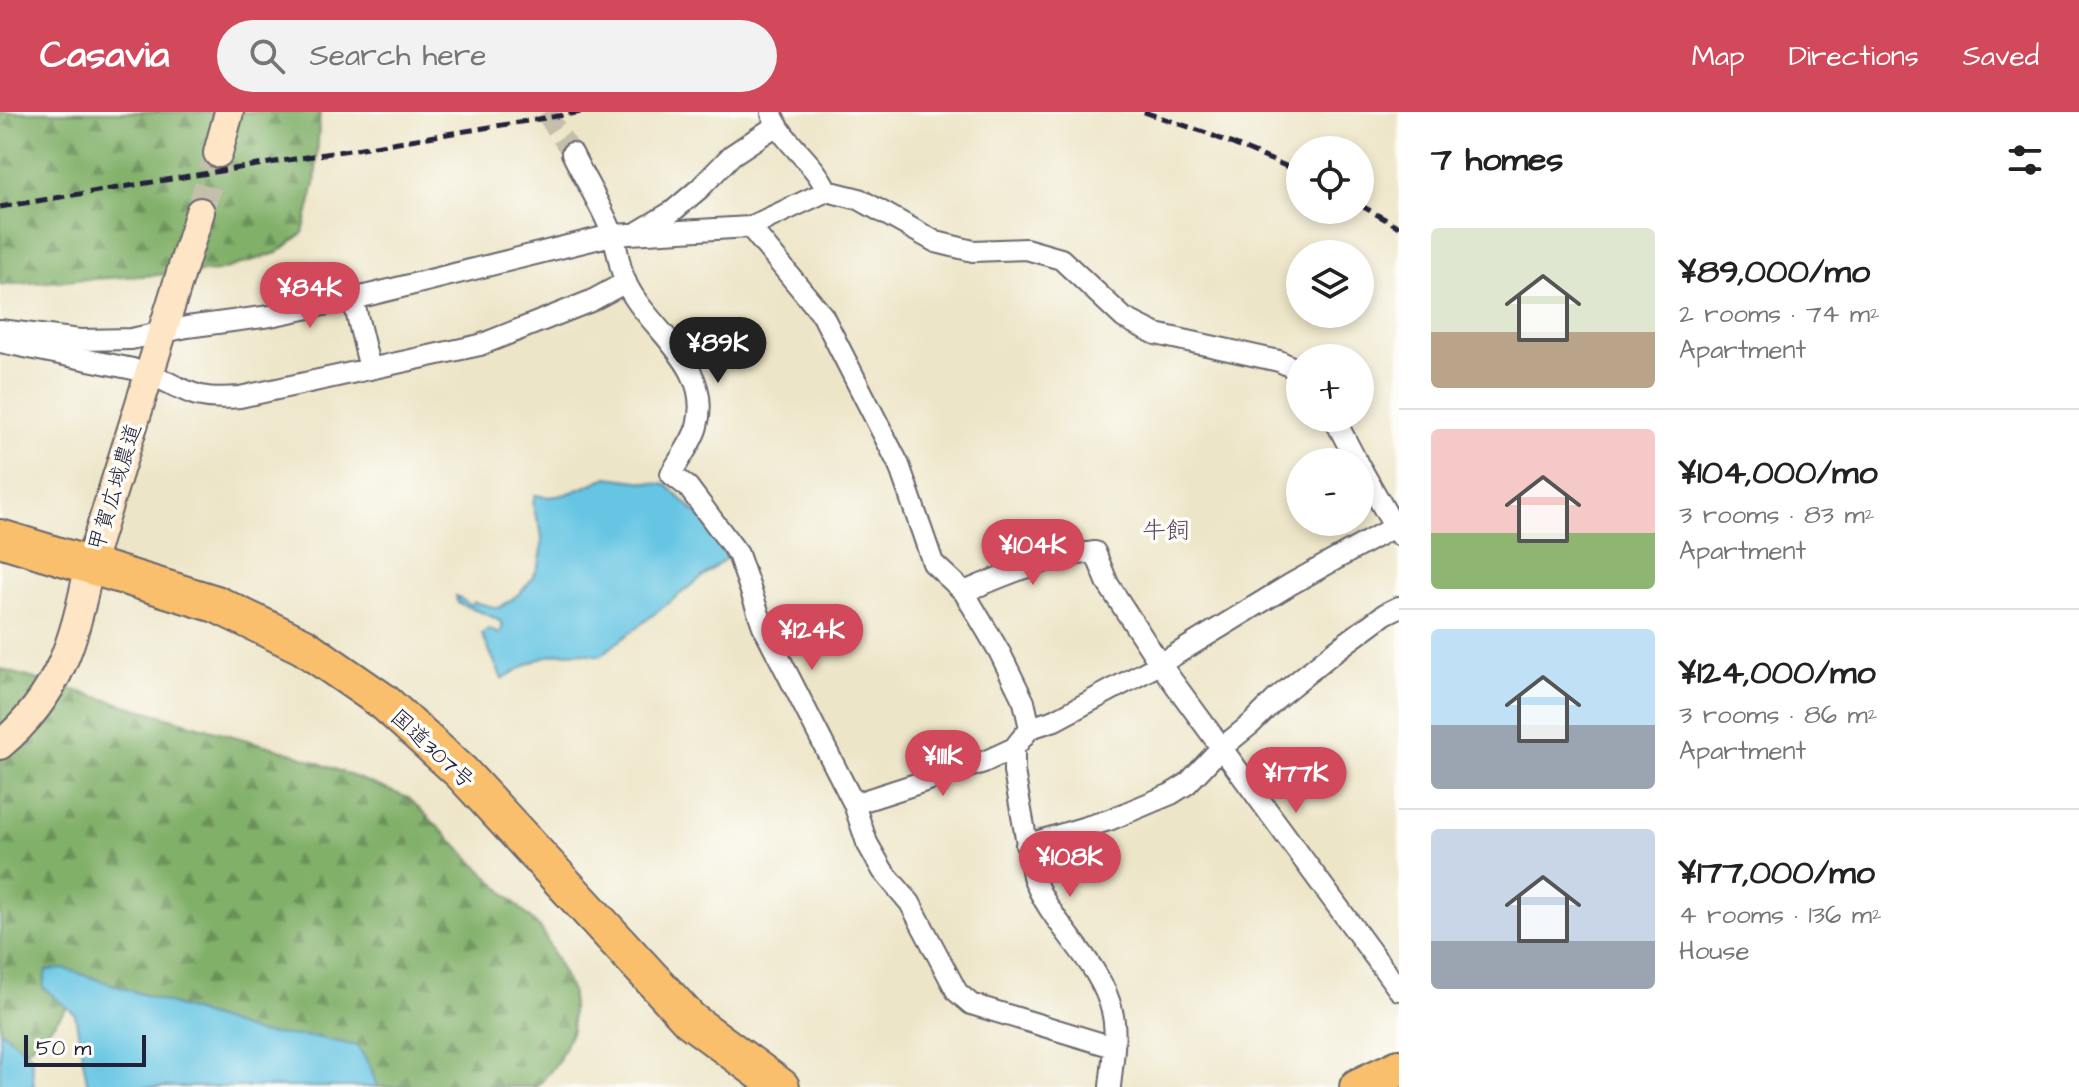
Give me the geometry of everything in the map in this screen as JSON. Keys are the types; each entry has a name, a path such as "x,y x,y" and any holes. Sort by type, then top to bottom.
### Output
{"highway":[{"name":"国道307号","path":"0,538 216,604 303,646 384,702 461,772 690,1020 781,1087"},
{"path":"1358,1087 1399,1068"}],"street":[{"path":"218,153 229,112"},
{"path":"635,234 673,211 774,119 820,174 827,191"},
{"path":"572,153 612,235 626,282 644,311 679,353 696,383 699,404 697,426 671,474 688,487 738,554 763,626 854,804 867,843 883,871 910,903 957,992 971,1004 1113,1047"},
{"path":"0,330 80,340 131,339 270,316 353,299 612,235 750,227 827,191 859,199 936,242 973,251 1026,249 1061,259 1124,318 1156,334 1286,364"},
{"name":"甲賀広域農道","path":"0,745 33,713 60,670 78,624 89,566 200,212"},
{"path":"750,227 823,316 899,465 933,563 964,592 1000,653 1024,702 1030,728"},
{"path":"163,380 193,395 212,399 240,397 480,345 591,301 626,282"},
{"path":"353,299 370,369"},
{"path":"0,342 133,369"},
{"path":"854,804 984,762 1014,748 1030,728 1055,720 1160,664 1291,584 1397,529 1374,490"},
{"path":"964,592 1030,564 1095,552 1108,584 1160,664 1399,990"},
{"path":"1026,845 1109,820 1187,784 1220,749 1335,651 1399,607"},
{"path":"1014,748 1014,772 1026,845 1038,892 1090,966 1109,1000 1113,1015 1110,1087"}],"green space":[{"path":"0,112 320,112 315,184 303,233 277,253 218,271 0,285"},
{"path":"0,669 293,753 409,798 542,930 572,993 572,1030 558,1062 537,1087 334,1087 77,995 33,1044 12,1059 0,1063"}],"water":[{"path":"608,477 667,485 705,522 729,556 600,656 572,653 549,656 502,679 482,634 488,629 500,634 503,624 457,602 456,596 471,605 474,602 498,608 518,595 533,577 541,556 541,531 533,505 535,495 563,495"},
{"path":"66,969 258,1033 316,1037 357,1046 370,1066 377,1087 88,1087 75,1014 43,987 46,970"},
{"path":"0,1030 31,1055 34,1087 0,1087"}],"tunnel":[{"path":"545,112 572,153"},
{"path":"200,212 218,153"}],"railway":[{"path":"0,207 582,112"},
{"path":"1144,112 1204,132 1286,166"},
{"path":"1374,213 1399,227"}],"district":[{"name":"牛飼","path":"1166,530"}]}
